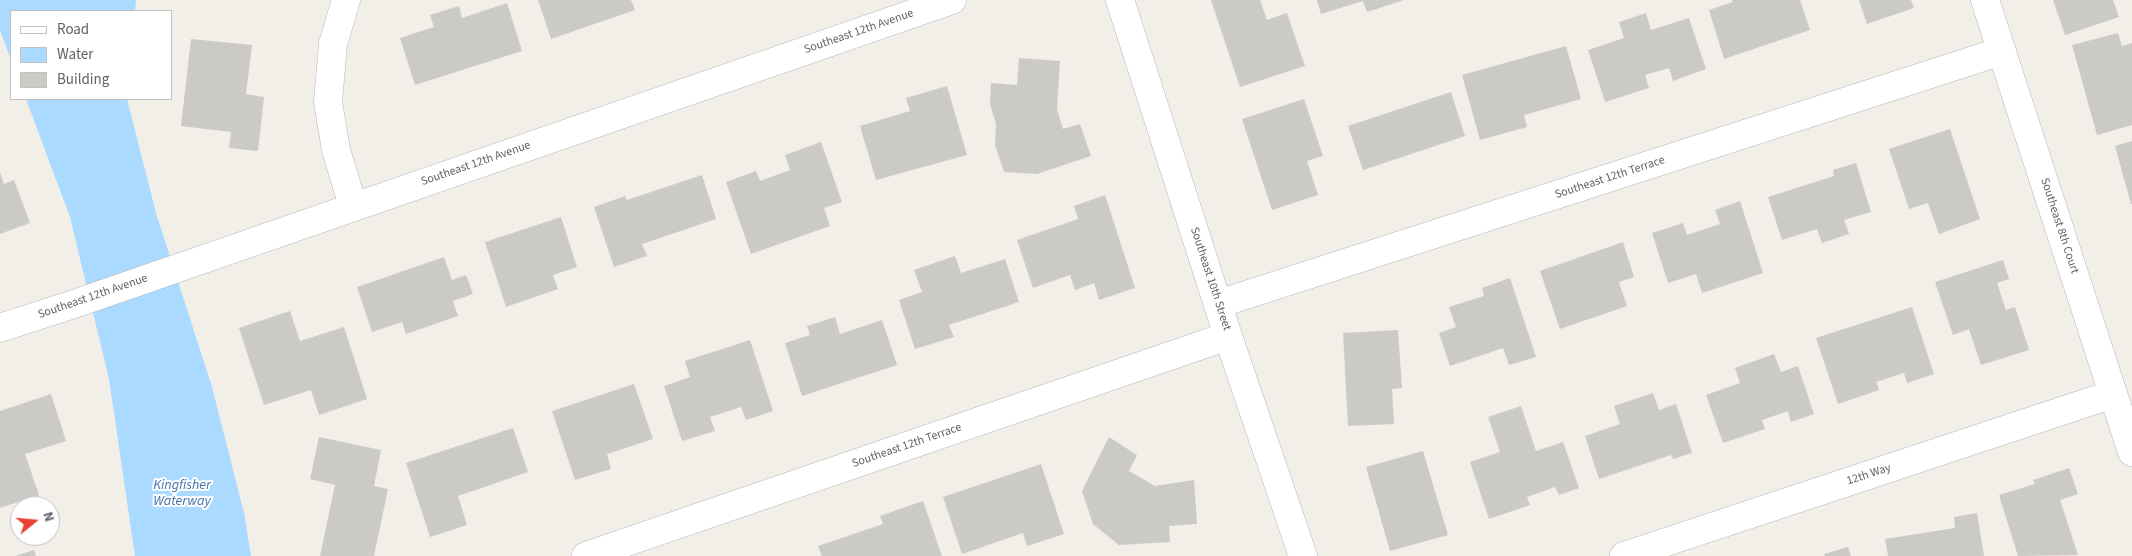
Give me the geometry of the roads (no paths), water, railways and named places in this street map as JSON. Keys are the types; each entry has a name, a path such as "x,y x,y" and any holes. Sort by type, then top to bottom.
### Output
{"street":[{"path":"346,0 333,44 328,102 336,150 353,206"},
{"name":"Southeast 12th Avenue","path":"0,328 208,258 353,206 952,0"},
{"name":"Southeast 10th Street","path":"1120,0 1228,336 1302,556"},
{"name":"Southeast 8th Court","path":"1985,0 2132,452"},
{"name":"Southeast 12th Terrace","path":"1218,304 2002,51"},
{"name":"Southeast 12th Terrace","path":"586,556 1228,336"},
{"name":"12th Way","path":"1624,556 2113,394"}],"water":[{"path":"0,0 136,0 135,10 10,10 10,57 0,30"},
{"name":"Kingfisher Waterway","path":"26,100 127,100 156,213 212,387 244,513 251,556 135,556 109,379 70,217"}]}
